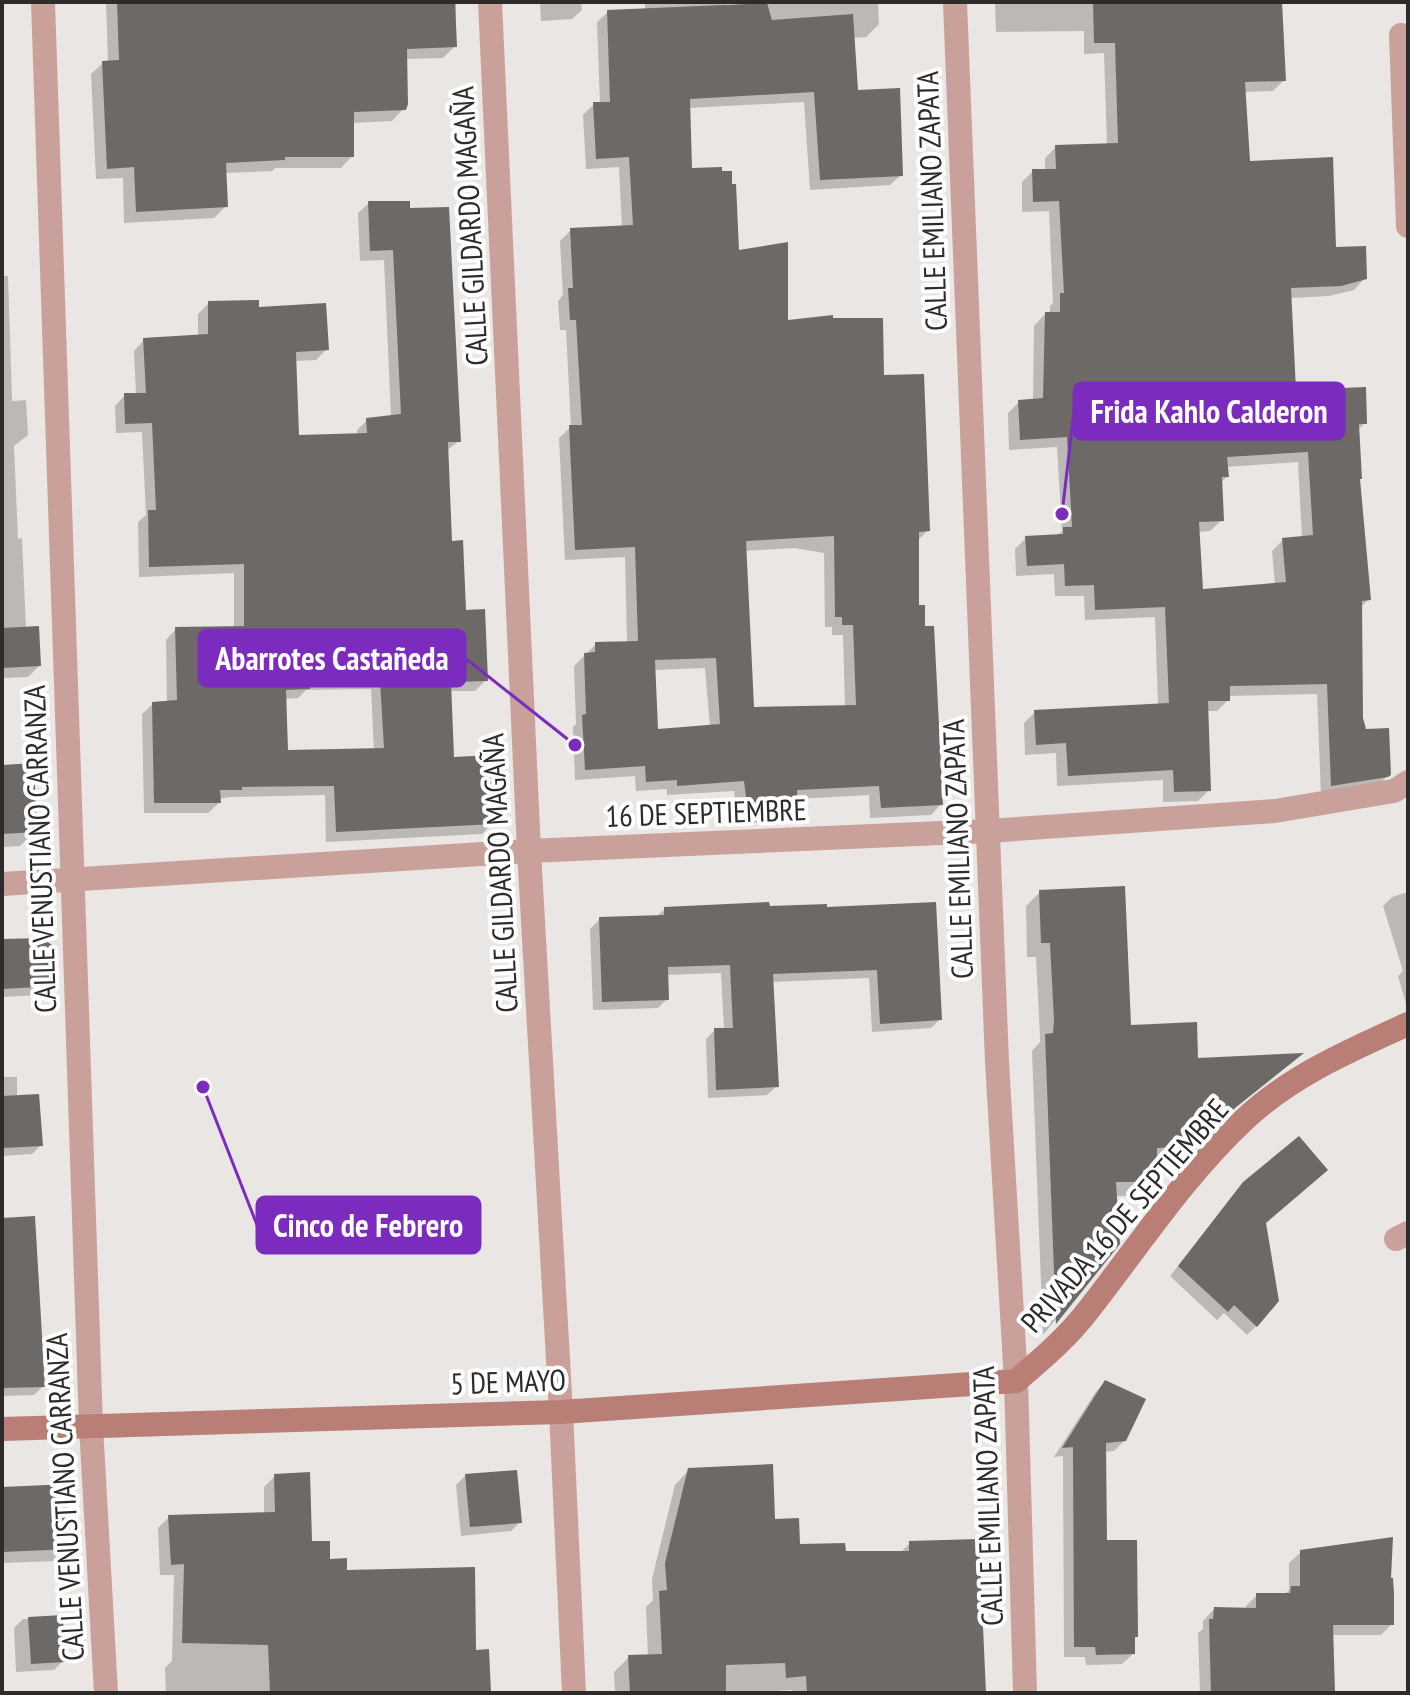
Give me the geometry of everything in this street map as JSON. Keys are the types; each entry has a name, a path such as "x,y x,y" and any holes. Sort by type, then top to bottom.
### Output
{"street":[{"name":"CALLE VENUSTIANO CARRANZA","path":"43,2 91,1426 106,1693"},
{"name":"CALLE GILDARDO MAGAÑA","path":"490,2 529,851 574,1693"},
{"name":"CALLE EMILIANO ZAPATA","path":"955,2 997,1062 1016,1381 1025,1693"},
{"path":"1401,35 1408,226"},
{"name":"16 DE SEPTIEMBRE","path":"2,884 529,851 988,831 1275,811 1394,791 1408,782"},
{"name":"PRIVADA 16 DE SEPTIEMBRE","path":"1016,1381 1048,1354 1088,1310 1175,1196 1246,1118 1314,1068 1408,1024"},
{"name":"5 DE MAYO","path":"2,1429 561,1412 1016,1381"}],"building":[{"path":"117,2 455,2 457,47 407,49 406,110 354,112 354,157 285,157 285,160 226,163 228,207 136,212 134,167 107,169 102,61 119,60"},
{"path":"1093,2 1282,2 1286,81 1245,82 1250,161 1333,157 1336,247 1366,246 1367,279 1341,286 1291,288 1296,390 1366,387 1367,424 1359,424 1360,479 1371,600 1362,601 1363,718 1366,729 1389,728 1391,775 1388,777 1331,786 1327,684 1230,686 1230,701 1208,701 1211,791 1174,792 1173,770 1068,776 1066,743 1036,745 1034,710 1169,703 1165,607 1095,610 1094,585 1065,586 1064,564 1027,566 1025,536 1063,534 1063,527 1072,527 1067,437 1020,440 1018,400 1043,398 1045,312 1060,312 1060,293 1064,293 1059,201 1033,202 1032,169 1056,169 1055,145 1118,143 1115,43 1094,43","holes":["1308,452 1313,535 1282,538 1286,582 1203,589 1199,522 1224,521 1222,477 1229,477 1227,457"]},
{"path":"767,3 772,20 853,14 858,90 900,88 903,176 820,180 814,92 690,99 692,168 722,167 722,171 732,171 732,184 736,184 739,250 788,242 788,320 833,315 833,318 883,318 884,375 924,374 930,531 919,532 919,605 925,605 925,626 934,626 943,805 881,808 879,786 797,790 798,811 748,813 744,781 677,786 677,780 646,782 645,766 585,770 582,715 586,714 584,653 595,652 595,642 638,641 635,547 575,550 569,425 582,425 576,320 570,320 568,288 573,288 570,228 633,225 629,157 596,159 593,102 610,102 607,10","holes":["834,536 835,617 842,617 842,625 853,625 856,705 754,707 746,541","716,658 720,724 658,729 655,660"]},
{"path":"368,201 410,201 410,208 449,207 461,442 448,442 452,541 463,540 466,610 485,609 488,681 451,682 454,757 491,755 495,824 336,832 334,786 242,787 242,790 220,790 221,803 154,803 152,702 177,700 175,627 244,626 244,564 149,567 148,510 156,510 152,423 125,424 124,393 146,393 143,338 208,334 208,301 259,300 259,307 326,303 329,350 296,352 299,435 367,433 366,418 401,414 393,250 370,251","holes":["380,680 384,748 288,750 286,690 310,689 310,681"]},
{"path":"39,626 41,666 2,668 2,628"},
{"path":"34,763 37,832 2,834 2,765"},
{"path":"1125,886 1131,1025 1197,1022 1198,1058 1304,1053 1235,1108 1198,1146 1157,1148 1157,1170 1143,1170 1144,1182 1116,1182 1120,1244 1056,1324 1045,1034 1053,1033 1054,1020 1050,943 1041,943 1039,890"},
{"path":"769,902 770,906 827,904 827,907 936,902 942,1020 880,1024 877,970 773,974 779,1087 716,1090 714,1028 733,1028 730,965 668,967 669,1000 602,1002 599,917 664,915 664,907"},
{"path":"42,938 52,945 54,986 2,989 2,939"},
{"path":"39,1094 43,1146 2,1148 2,1096"},
{"path":"1299,1136 1328,1170 1266,1223 1279,1301 1257,1327 1234,1305 1228,1312 1178,1266 1243,1182"},
{"path":"35,1216 45,1387 2,1388 2,1218"},
{"path":"1105,1380 1146,1399 1126,1441 1106,1443 1107,1540 1137,1540 1138,1637 1135,1637 1135,1654 1096,1655 1095,1647 1074,1647 1073,1447 1062,1448"},
{"path":"773,1464 775,1519 799,1518 800,1544 845,1543 846,1551 909,1551 909,1541 979,1539 986,1693 807,1693 806,1676 786,1678 785,1663 726,1665 726,1693 630,1693 628,1655 662,1654 659,1591 667,1590 665,1563 688,1468"},
{"path":"517,1470 522,1523 470,1527 465,1474"},
{"path":"310,1472 312,1541 330,1541 330,1559 347,1558 347,1570 475,1567 476,1650 489,1649 491,1693 270,1693 268,1645 182,1643 184,1564 171,1565 168,1515 275,1512 274,1474"},
{"path":"69,1484 71,1549 2,1552 2,1487"},
{"path":"1393,1537 1391,1578 1394,1625 1333,1625 1335,1693 1211,1693 1209,1619 1213,1619 1214,1607 1256,1608 1256,1593 1290,1593 1291,1586 1300,1586 1300,1550"},
{"path":"63,1615 65,1662 31,1664 28,1617"}],"place":[{"name":"Frida Kahlo Calderon","path":"1062,514"},
{"name":"Abarrotes Castañeda","path":"575,745"},
{"name":"Cinco de Febrero","path":"203,1087"}]}
